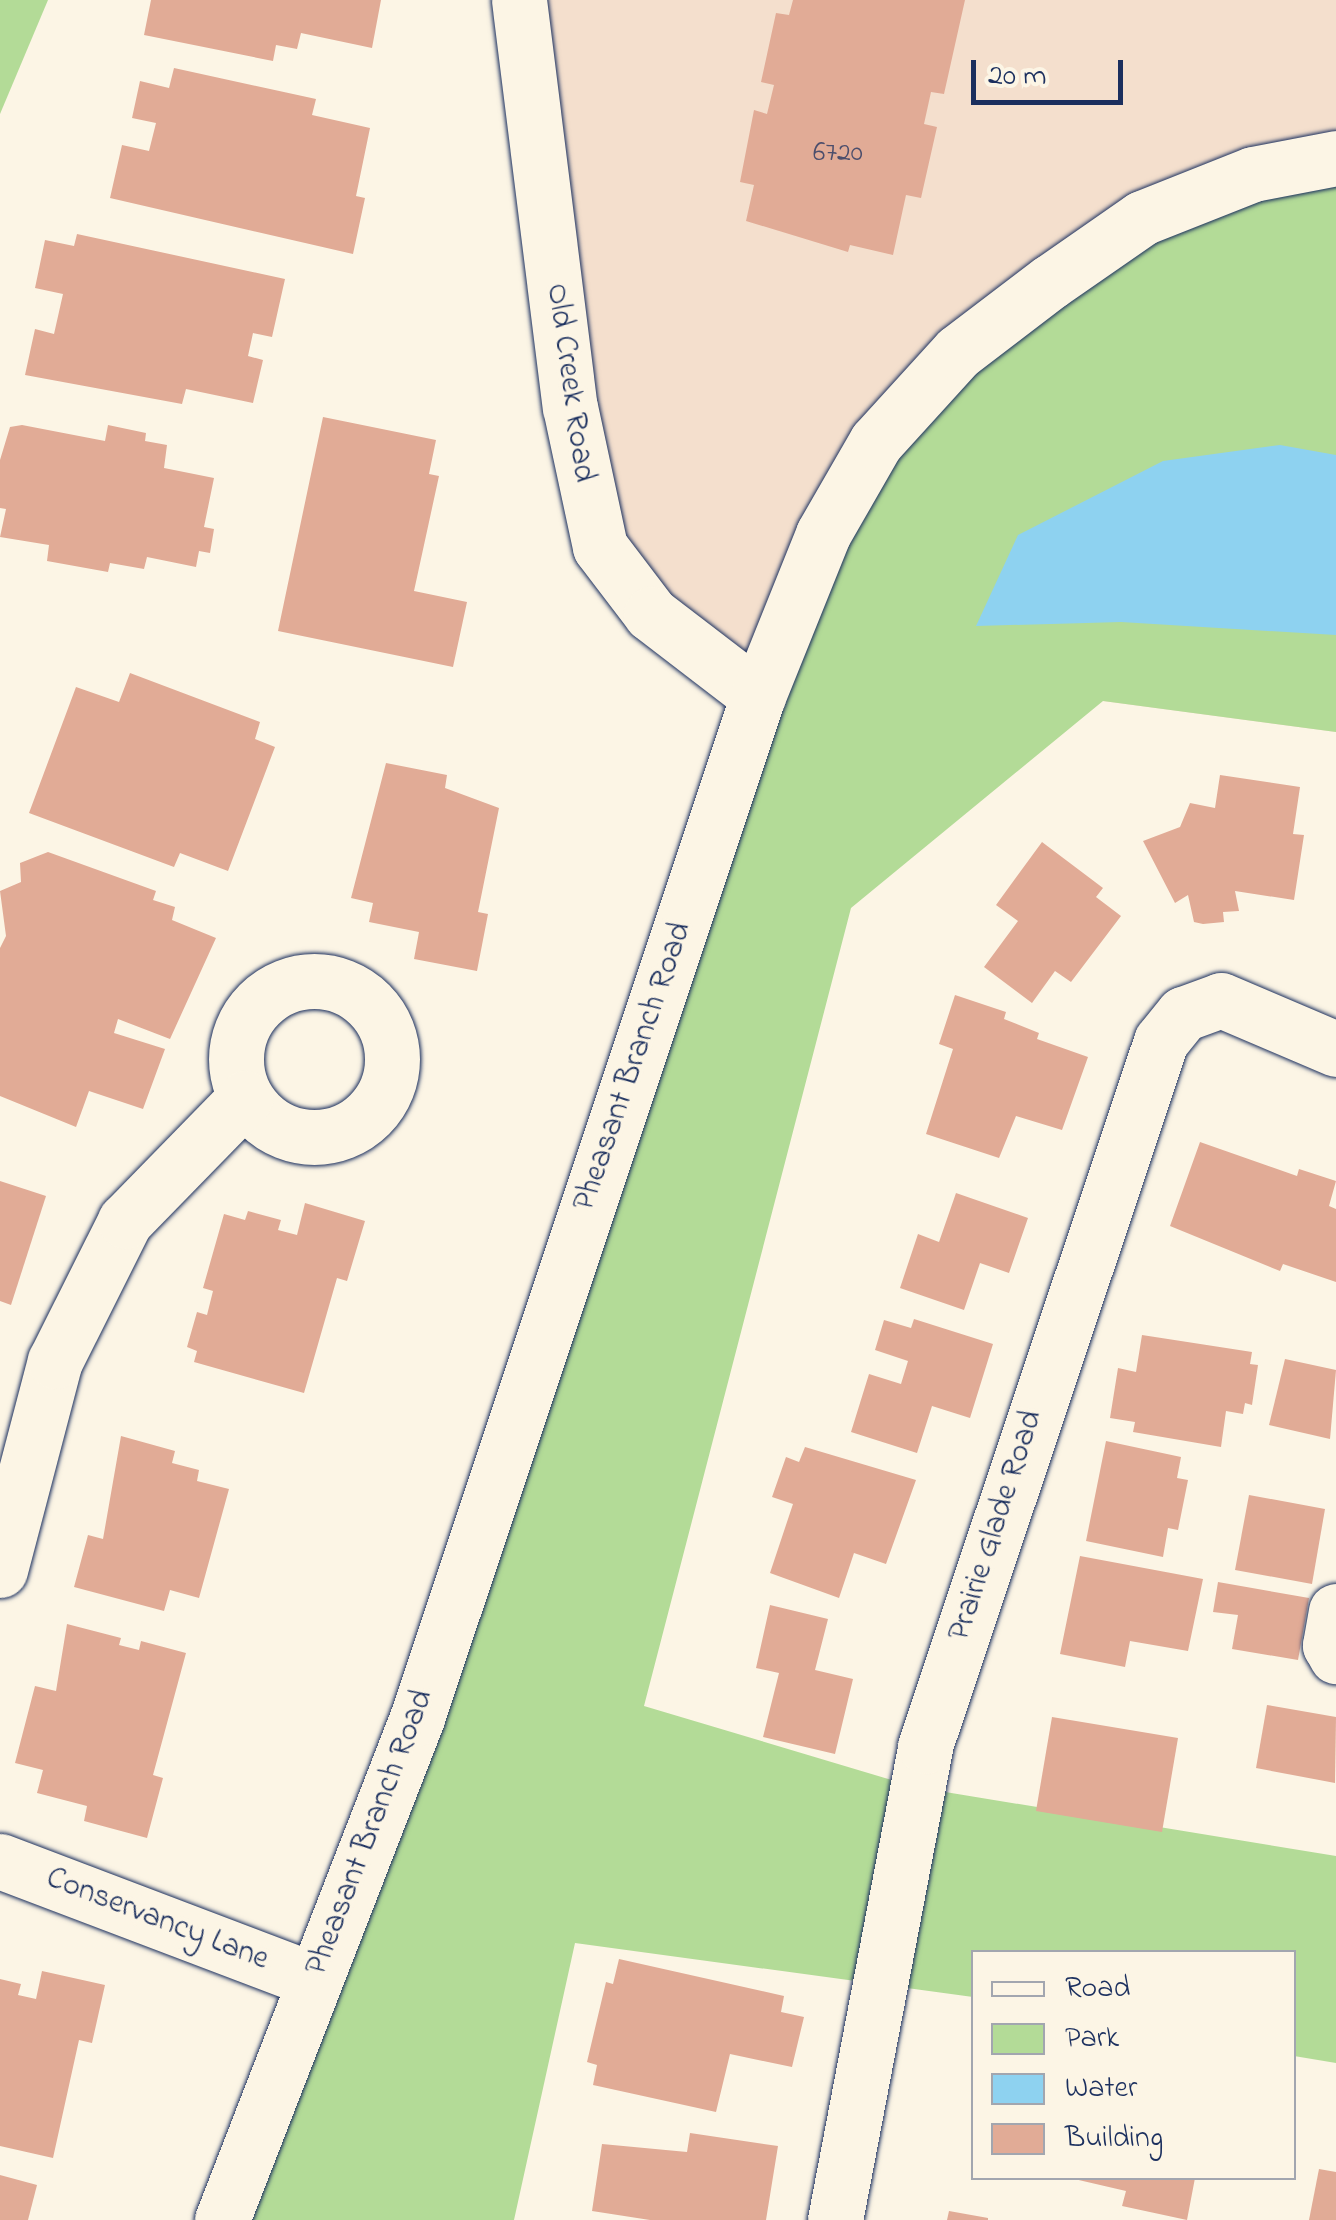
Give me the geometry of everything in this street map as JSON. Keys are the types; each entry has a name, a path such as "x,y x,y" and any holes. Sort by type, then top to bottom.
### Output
{"street":[{"name":"Old Creek Road","path":"518,0 570,407 600,547 651,614 758,696"},
{"name":"Pheasant Branch Road","path":"222,2220 417,1718 758,696 823,534 876,442 958,352 1142,218 1253,174 1336,158"},
{"name":"Prairie Glade Road","path":"835,2220 926,1746 1160,1041 1182,1014 1221,1000 1336,1049"},
{"path":"0,1570 55,1362 125,1221 245,1098"},
{"path":"1336,1611 1330,1645 1336,1656"},
{"name":"Conservancy Lane","path":"0,1861 314,1980"}],"shaded area":[{"path":"519,0 1336,0 1336,732 1103,701 758,696 600,547"}],"green space":[{"path":"0,0 48,0 0,114"},
{"path":"1336,158 1336,732 1103,701 851,908 644,1706 915,1787 1336,1856 1336,2063 1296,2056 1296,1950 971,1950 971,1997 575,1943 514,2220 222,2220 823,534 1050,282"}],"water":[{"path":"1280,445 1336,455 1336,635 1121,622 976,626 1018,535 1163,461"}],"building":[{"path":"151,0 381,0 372,48 301,33 297,49 276,45 273,61 144,35"},
{"path":"793,0 965,0 944,94 931,92 924,124 937,127 921,198 906,195 893,255 850,245 848,252 746,221 754,185 740,182 754,110 767,114 774,85 761,82 776,13 789,15"},
{"path":"174,68 316,99 312,115 370,128 356,196 365,198 353,254 110,198 122,145 149,151 156,123 132,118 140,81 169,88"},
{"path":"77,234 285,279 272,337 253,333 248,356 263,360 253,403 186,389 182,404 25,375 35,329 54,334 63,294 35,288 45,240 74,246"},
{"path":"323,417 436,440 429,474 439,476 414,591 467,602 453,667 278,631"},
{"path":"22,425 105,441 108,425 146,433 145,441 167,445 164,468 214,478 204,527 214,529 210,553 199,551 196,567 147,557 144,569 110,563 108,572 47,561 49,545 0,537 6,509 0,508 0,460 10,427"},
{"path":"130,673 260,722 255,739 275,747 228,871 180,853 174,867 29,813 76,687 119,702"},
{"path":"386,763 447,775 445,788 499,808 478,912 488,914 477,971 414,959 419,932 369,922 373,903 351,898"},
{"path":"1220,775 1300,787 1293,834 1304,835 1294,900 1235,891 1239,911 1223,912 1224,922 1203,924 1194,922 1188,895 1175,903 1143,841 1180,827 1190,803 1215,808"},
{"path":"1042,842 1103,888 1096,897 1121,916 1071,982 1055,971 1032,1003 984,967 1018,921 996,905"},
{"path":"48,852 156,891 153,900 175,907 172,920 216,938 170,1039 118,1019 114,1033 165,1049 143,1109 89,1091 76,1127 0,1096 0,948 6,936 0,891 21,882 20,863"},
{"path":"955,995 1006,1012 1004,1019 1039,1033 1037,1039 1088,1057 1062,1130 1016,1116 999,1158 926,1134 953,1049 939,1044"},
{"path":"1200,1142 1297,1176 1299,1169 1336,1181 1329,1206 1336,1209 1336,1282 1283,1264 1280,1271 1170,1226"},
{"path":"0,1181 46,1196 11,1305 0,1301"},
{"path":"956,1193 1028,1218 1009,1273 980,1263 964,1310 900,1288 918,1234 939,1242"},
{"path":"305,1203 365,1221 347,1281 337,1278 304,1393 194,1362 197,1351 187,1347 197,1312 207,1315 213,1291 203,1288 224,1214 245,1220 248,1211 281,1220 278,1230 297,1235"},
{"path":"914,1319 993,1344 970,1418 932,1406 917,1453 851,1432 869,1374 901,1384 908,1361 875,1350 884,1320 911,1328"},
{"path":"1142,1335 1252,1352 1250,1364 1258,1365 1252,1405 1245,1403 1243,1414 1226,1411 1221,1447 1133,1432 1135,1422 1110,1418 1118,1368 1136,1372"},
{"path":"1285,1359 1336,1370 1330,1439 1269,1425"},
{"path":"121,1436 175,1451 172,1463 199,1470 197,1481 229,1489 199,1598 170,1590 164,1611 74,1587 88,1535 103,1539"},
{"path":"1106,1441 1181,1457 1177,1478 1188,1480 1178,1530 1168,1528 1163,1557 1086,1541"},
{"path":"805,1447 916,1480 886,1564 854,1553 839,1598 770,1573 793,1504 772,1497 786,1457 799,1462"},
{"path":"1249,1495 1325,1509 1312,1584 1235,1570"},
{"path":"1080,1556 1203,1579 1188,1651 1130,1641 1125,1667 1060,1654"},
{"path":"1218,1582 1309,1598 1298,1660 1232,1649 1238,1615 1213,1612"},
{"path":"770,1605 828,1619 815,1670 853,1679 835,1754 763,1737 779,1673 756,1668"},
{"path":"67,1624 121,1638 119,1645 139,1650 141,1641 186,1653 153,1775 163,1778 147,1838 84,1821 87,1806 37,1793 43,1770 15,1763 35,1686 56,1691"},
{"path":"1267,1705 1336,1717 1335,1783 1256,1768"},
{"path":"1052,1717 1178,1738 1162,1832 1036,1811"},
{"path":"619,1959 784,1996 781,2012 804,2017 792,2067 730,2054 716,2112 593,2085 597,2065 587,2062 606,1982 613,1984"},
{"path":"42,1971 105,1985 92,2043 79,2040 53,2158 0,2146 0,1979 21,1984 18,1995 36,1999"},
{"path":"690,2133 778,2146 766,2220 650,2220 592,2211 602,2144 687,2152"},
{"path":"1319,2169 1336,2172 1336,2220 1309,2220"},
{"path":"0,2175 37,2185 28,2220 0,2220"},
{"path":"1079,2180 1195,2180 1187,2220 1122,2206 1126,2191"},
{"path":"949,2211 988,2218 988,2220 947,2220"}]}
